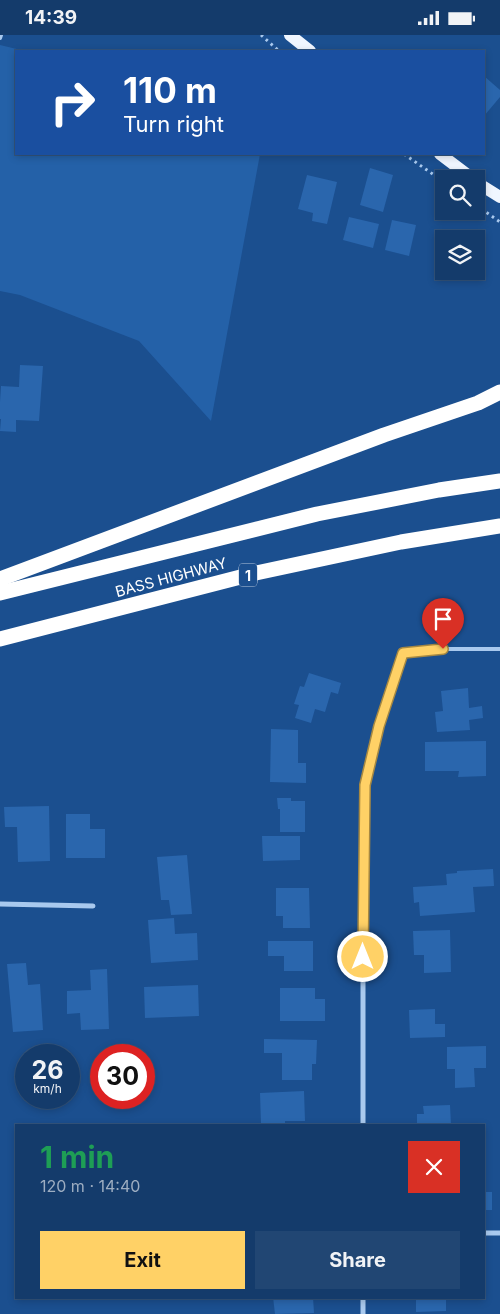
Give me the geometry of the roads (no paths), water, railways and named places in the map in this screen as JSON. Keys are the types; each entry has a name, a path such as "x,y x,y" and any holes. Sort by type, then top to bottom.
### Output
{"highway":[{"path":"0,579 384,435 478,403 500,392"},
{"name":"BASS HIGHWAY","path":"0,593 317,514 439,490 500,481"},
{"name":"BASS HIGHWAY","path":"0,639 256,573 401,542 500,525"}],"main road":[{"path":"290,35 309,50"},
{"path":"441,155 461,170"},
{"path":"485,187 500,197"}],"street":[{"path":"363,1124 363,863 365,785 379,726 403,653"},
{"path":"0,904 93,907"},
{"path":"485,1233 500,1233"},
{"path":"363,1299 363,1314"}],"lane":[{"path":"403,653 443,649 500,649"}]}
